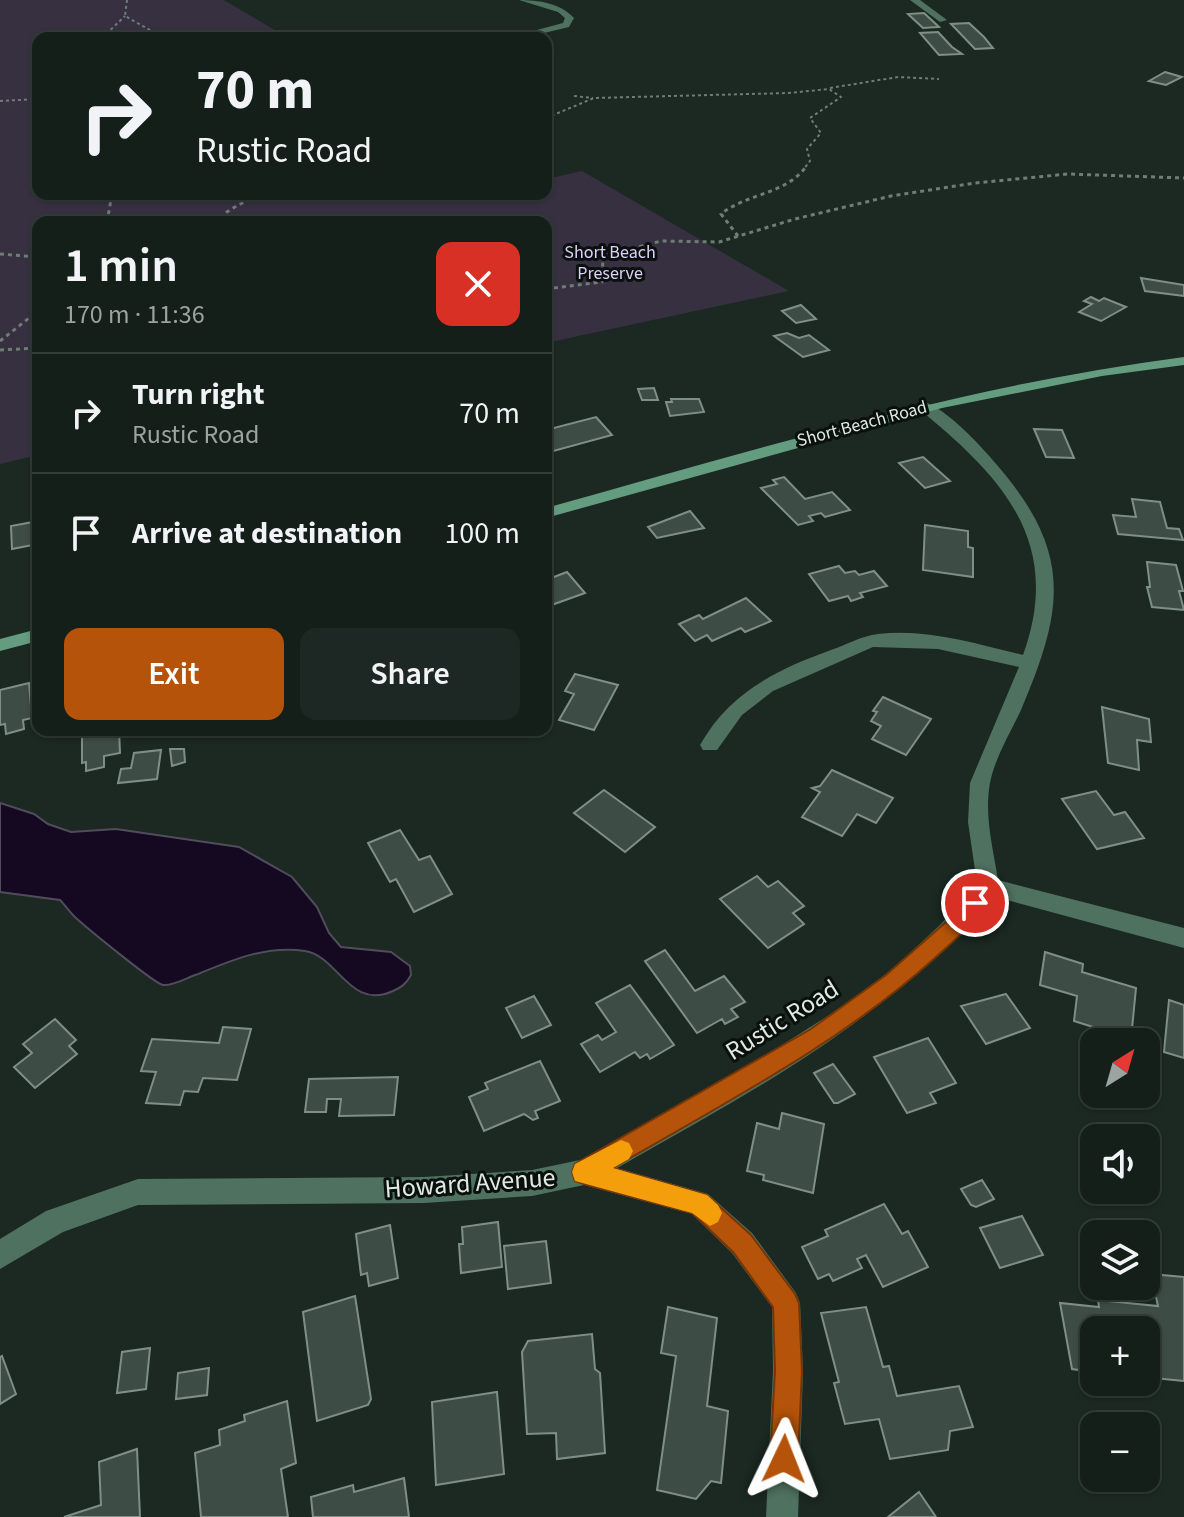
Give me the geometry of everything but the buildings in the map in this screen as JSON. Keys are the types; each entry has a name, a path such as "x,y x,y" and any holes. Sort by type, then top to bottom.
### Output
{"main road":[{"name":"Short Beach Road","path":"552,511 924,406 1051,378 1184,361"},
{"path":"0,645 32,637"}],"street":[{"path":"523,0 561,10 570,18 566,25 537,32"},
{"path":"914,0 943,20"},
{"path":"924,406 1016,497 1033,528 1044,562 1047,589 1043,621 1016,700 980,781 978,824 988,886 1184,938"},
{"path":"710,745 723,720 754,691 808,665 878,640 924,640 1028,663"},
{"name":"Rustic Road","path":"584,1172 819,1036 894,981 962,920 988,886"},
{"name":"Howard Avenue","path":"0,1255 56,1221 138,1192 424,1190 532,1183 584,1172 699,1203 742,1243 786,1303 788,1371 782,1517"}],"path":[{"path":"108,32 125,16 127,0"},
{"path":"125,16 132,23 155,28 159,32"},
{"path":"574,96 789,93 829,89 888,77 918,75 939,79"},
{"path":"738,236 721,214 729,206 792,182 804,171 810,161 807,149 821,133 810,118 814,112 837,103 841,97 829,89"},
{"path":"552,116 594,98"},
{"path":"0,101 32,99"},
{"path":"552,288 602,282 603,256 661,241 719,242 891,196 1016,178 1068,174 1184,178"},
{"path":"222,216 246,200"},
{"path":"0,254 32,257"},
{"path":"0,341 32,316"},
{"path":"0,350 32,348"}],"green space":[{"name":"Short Beach Preserve","path":"0,0 224,0 278,32 32,32 32,200 552,200 552,178 582,171 789,291 552,342 552,216 32,216 32,456 0,464"}],"shaded area":[{"path":"0,803 34,814 48,824 71,832 116,829 239,847 292,877 317,907 329,933 341,947 391,952 410,966 411,975 404,985 393,991 366,994 316,955 305,951 277,950 237,959 176,983 163,985 93,933 60,900 0,892"}],"slow traffic":[{"path":"621,1151 584,1172 699,1203 710,1213"}],"route":[{"path":"784,1459 788,1371 786,1303 742,1243 699,1203 584,1172 819,1036 894,981 962,920 975,903"}]}
